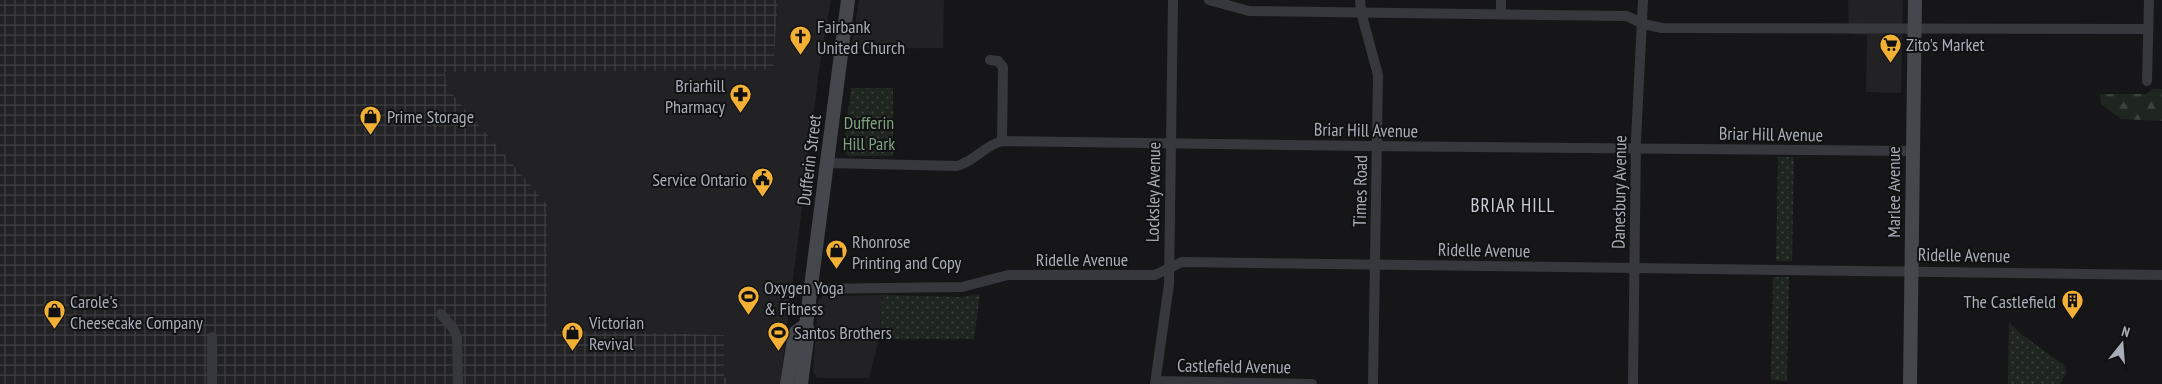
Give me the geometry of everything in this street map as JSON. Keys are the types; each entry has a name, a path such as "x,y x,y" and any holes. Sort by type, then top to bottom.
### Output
{"main road":[{"name":"Dufferin Street","path":"801,384 808,332 806,324 848,0"},
{"name":"Marlee Avenue","path":"1910,384 1915,0"},
{"name":"Dufferin Street","path":"787,384 796,333 806,324"}],"street":[{"name":"Locksley Avenue","path":"1156,382 1169,284 1173,0"},
{"path":"1209,0 1249,11 1627,16 1643,24 1662,28 2148,29"},
{"name":"Times Road","path":"1360,0 1361,12 1378,75 1373,384"},
{"path":"1501,0 1501,14"},
{"name":"Danesbury Avenue","path":"1633,384 1636,106 1644,0"},
{"path":"2147,81 2149,0"},
{"path":"990,60 998,61 1003,67 1002,141"},
{"name":"Briar Hill Avenue","path":"826,163 956,166 968,162 992,144 1002,141 1912,151"},
{"name":"Ridelle Avenue","path":"811,290 962,288 1008,275 1155,275 1182,262 1634,268 1705,267 2162,275"},
{"path":"441,314 453,328 457,337 458,384"},
{"path":"212,337 212,384"},
{"name":"Castlefield Avenue","path":"1156,382 1312,384"}],"shaded area":[{"path":"0,0 778,0 773,70 445,72 448,89 547,204 547,330 724,335 724,377 730,378 730,384 0,384"},
{"path":"778,0 831,0 819,71 780,384 730,384 730,378 724,378 723,335 547,330 547,204 448,89 445,72 773,70"},
{"path":"859,0 944,0 943,48 851,49"},
{"path":"1848,0 1903,0 1901,93 1866,92 1867,35 1849,34"},
{"path":"883,295 879,339 869,378 817,378 813,371 818,302 822,296"}],"green space":[{"name":"Dufferin Hill Park","path":"851,88 893,88 893,156 848,156 843,150"},
{"path":"2153,89 2162,89 2162,121 2121,119 2101,104 2100,94 2146,94"},
{"path":"1778,157 1794,157 1792,261 1776,261"},
{"path":"1773,277 1789,277 1787,381 1771,380"},
{"path":"980,294 974,339 879,339 883,295 961,297"},
{"path":"2009,322 2021,334 2064,365 2067,372 2060,384 2008,384"}],"place":[{"name":"Fairbank United Church","path":"801,55"},
{"name":"Zito's Market","path":"1890,63"},
{"name":"Briarhill Pharmacy","path":"741,114"},
{"name":"Prime Storage","path":"371,135"},
{"name":"Service Ontario","path":"763,198"},
{"name":"Rhonrose Printing and Copy","path":"836,270"},
{"name":"Oxygen Yoga & Fitness","path":"748,316"},
{"name":"The Castlefield","path":"2072,320"},
{"name":"Carole's Cheesecake Company","path":"54,330"},
{"name":"Victorian Revival","path":"573,351"},
{"name":"Santos Brothers","path":"778,351"}],"district":[{"name":"BRIAR HILL","path":"1513,205"}]}
